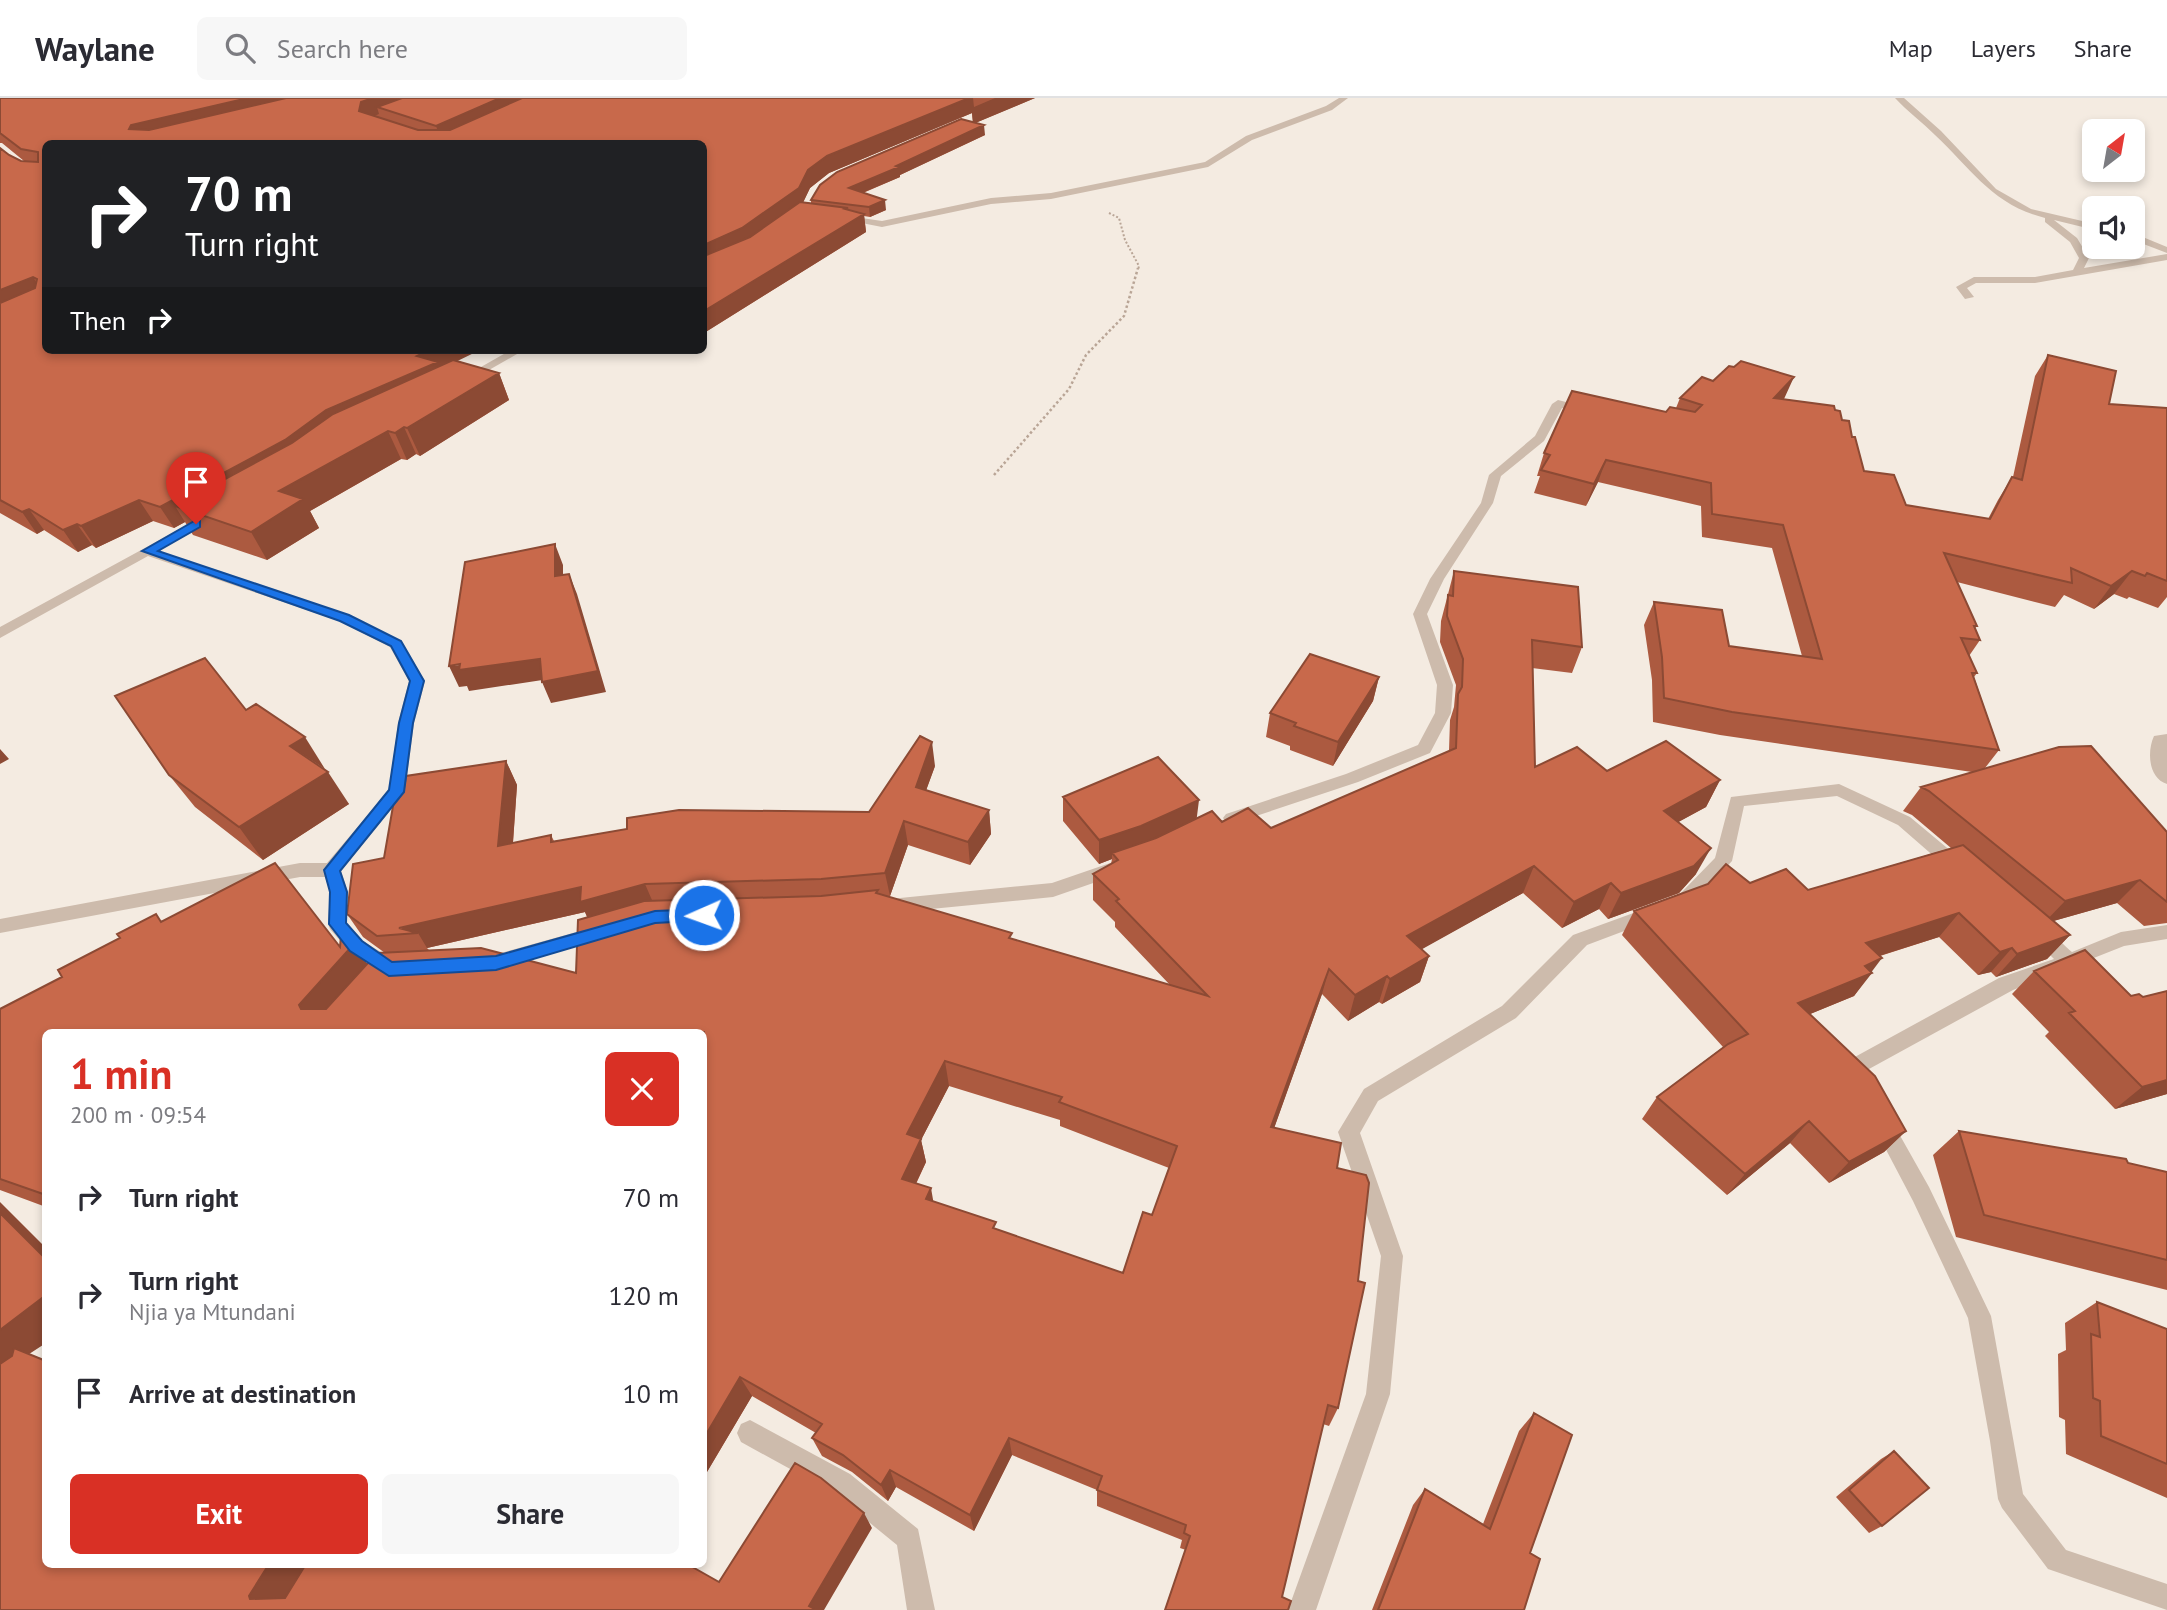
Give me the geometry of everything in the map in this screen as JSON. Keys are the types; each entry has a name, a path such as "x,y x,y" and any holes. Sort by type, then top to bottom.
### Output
{"street":[{"path":"832,217 882,224 991,201 1052,196 1208,164 1249,138 1329,108 1344,98"},
{"path":"1899,98 1938,133 1993,191 2053,222 2074,240 2084,258 2078,271"},
{"path":"2028,211 2082,224"},
{"path":"2145,241 2167,250"},
{"path":"1969,298 1961,287 1974,280 2035,280 2167,257"},
{"path":"452,386 512,354"},
{"path":"1215,825 1352,778 1424,749 1443,713 1445,685 1420,614 1437,579 1487,503 1495,475 1540,438 1558,404 1599,411"},
{"path":"0,633 220,510"},
{"path":"148,551 344,618 396,644 417,681 406,723 397,792 332,870"},
{"path":"2167,739 2160,740 2156,756 2161,771 2167,778"},
{"path":"1302,1610 1378,1394 1392,1256 1349,1132 1371,1096 1509,1012 1580,940 1687,900 1723,861 1737,801 1839,790 1904,821 1977,883"},
{"path":"867,908 1053,890 1135,861"},
{"path":"0,926 300,870 332,870"},
{"path":"332,870 339,892 337,924 356,946 385,974 416,967"},
{"path":"2019,918 2070,961"},
{"path":"483,964 496,963 615,928"},
{"path":"2167,932 2121,939 2006,984 1860,1063 1858,1078 1921,1194 1979,1316 2003,1441 2011,1499 2057,1560 2167,1598"},
{"path":"750,1433 841,1483 909,1538 921,1610"}],"path":[{"path":"994,475 1069,389 1086,355 1124,316 1139,266 1125,240 1119,218 1100,208 1052,196"}],"building":[{"path":"0,98 248,98 131,125 129,129 149,130 286,98 373,98 361,102 359,111 418,130 450,130 522,98 969,98 827,156 808,170 799,188 742,228 707,244 707,140 42,140 42,354 421,354 417,356 438,362 326,410 285,440 160,507 139,500 81,526 77,524 63,530 29,509 22,512 0,500 0,303 35,288 37,279 33,277 0,290 0,148 21,161 38,162 38,152 21,149 0,133"},
{"path":"402,98 500,98 436,126 377,107"},
{"path":"961,119 984,125 896,166 899,167 849,188 885,200 869,207 811,200 820,185 837,172"},
{"path":"800,202 848,208 845,209 864,214 707,309 707,255 750,237"},
{"path":"2048,355 2116,371 2109,404 2167,408 2167,581 2147,573 2145,576 2132,571 2111,586 2071,568 2072,583 1944,553 1977,626 1974,626 1980,640 1961,638 1977,673 1972,673 1999,750 1732,712 1664,698 1662,657 1654,602 1722,610 1729,646 1822,659 1783,525 1712,514 1711,483 1606,460 1594,484 1541,470 1550,455 1544,453 1572,391 1666,412 1670,407 1695,412 1702,405 1680,398 1702,377 1713,381 1729,366 1734,367 1741,361 1794,377 1774,398 1834,406 1835,410 1840,411 1842,420 1849,421 1864,471 1894,475 1906,505 1990,519 2012,477 2022,480"},
{"path":"453,360 499,373 407,428 395,433 388,431 279,491 303,499 251,532 175,506 292,443 333,414"},
{"path":"555,544 555,576 569,574 598,671 542,682 540,659 459,670 460,664 449,666 465,562"},
{"path":"1454,571 1578,587 1582,647 1532,640 1535,767 1577,747 1607,771 1666,741 1720,780 1664,811 1711,848 1694,866 1621,893 1611,883 1574,902 1534,866 1407,936 1429,956 1390,979 1387,976 1355,995 1329,969 1271,1127 1341,1143 1337,1168 1366,1175 1369,1183 1358,1281 1365,1283 1338,1408 1328,1405 1282,1597 1291,1601 1288,1610 1165,1610 1190,1536 1184,1533 1186,1525 1097,1490 1102,1476 1009,1438 970,1515 890,1470 881,1485 843,1455 812,1438 822,1424 740,1377 707,1433 707,1029 42,1029 42,1194 0,1179 0,1009 62,977 58,970 120,938 117,934 156,914 161,922 275,863 340,947 341,936 353,945 299,1005 301,1009 326,1009 377,953 481,948 576,973 578,920 644,901 821,896 878,890 876,893 1012,933 1009,938 1208,996 1093,874 1118,860 1112,853 1156,838 1212,811 1222,822 1248,808 1271,828 1456,748 1458,694 1462,687 1463,659 1447,616 1448,595 1453,596","holes":["945,1061 1062,1097 1059,1102 1177,1146 1152,1215 1143,1212 1123,1273 993,1228 996,1222 926,1199 931,1188 902,1179 921,1139 907,1134"]},
{"path":"1310,654 1379,677 1338,742 1294,726 1296,723 1270,713"},
{"path":"205,658 246,710 256,704 305,737 290,746 328,772 239,827 169,775 115,696"},
{"path":"920,736 932,742 916,787 989,810 968,842 904,821 885,873 821,879 645,884 580,902 581,887 399,928 418,933 377,936 347,914 353,864 384,858 396,789 404,788 406,776 506,761 498,846 551,835 551,842 627,829 627,818 679,810 869,812"},
{"path":"2091,746 2167,832 2167,902 2140,880 2065,901 1921,787 2059,747"},
{"path":"1158,757 1199,800 1141,826 1099,840 1063,797"},
{"path":"1963,845 2070,935 2017,954 2012,948 2000,952 1959,913 1866,943 1882,958 1865,966 1872,973 1798,1003 1875,1076 1906,1131 1849,1162 1809,1121 1745,1174 1657,1097 1728,1044 1748,1034 1634,911 1708,884 1726,864 1750,883 1786,869 1808,890"},
{"path":"2085,950 2131,996 2139,994 2143,997 2167,991 2167,1080 2142,1087 2069,1013 2075,1011 2034,971"},
{"path":"1959,1131 2126,1159 2128,1163 2167,1172 2167,1260 1984,1215"},
{"path":"0,1213 42,1255 42,1298 0,1330"},
{"path":"2097,1302 2167,1329 2167,1464 2101,1436 2100,1401 2093,1398 2091,1334 2100,1337"},
{"path":"14,1348 42,1359 42,1568 266,1568 249,1596 250,1599 285,1598 304,1568 694,1568 719,1582 795,1463 821,1478 864,1513 809,1606 812,1610 0,1610 0,1364 12,1356"},
{"path":"1534,1413 1572,1435 1530,1553 1540,1559 1524,1610 1378,1610 1425,1489 1490,1529"},
{"path":"1894,1451 1929,1488 1882,1526 1849,1490"}],"route":[{"path":"196,524 148,551 344,618 396,644 417,681 406,723 397,792 332,870 339,892 337,924 356,946 377,958 389,969 496,963 655,917 704,915"}]}
